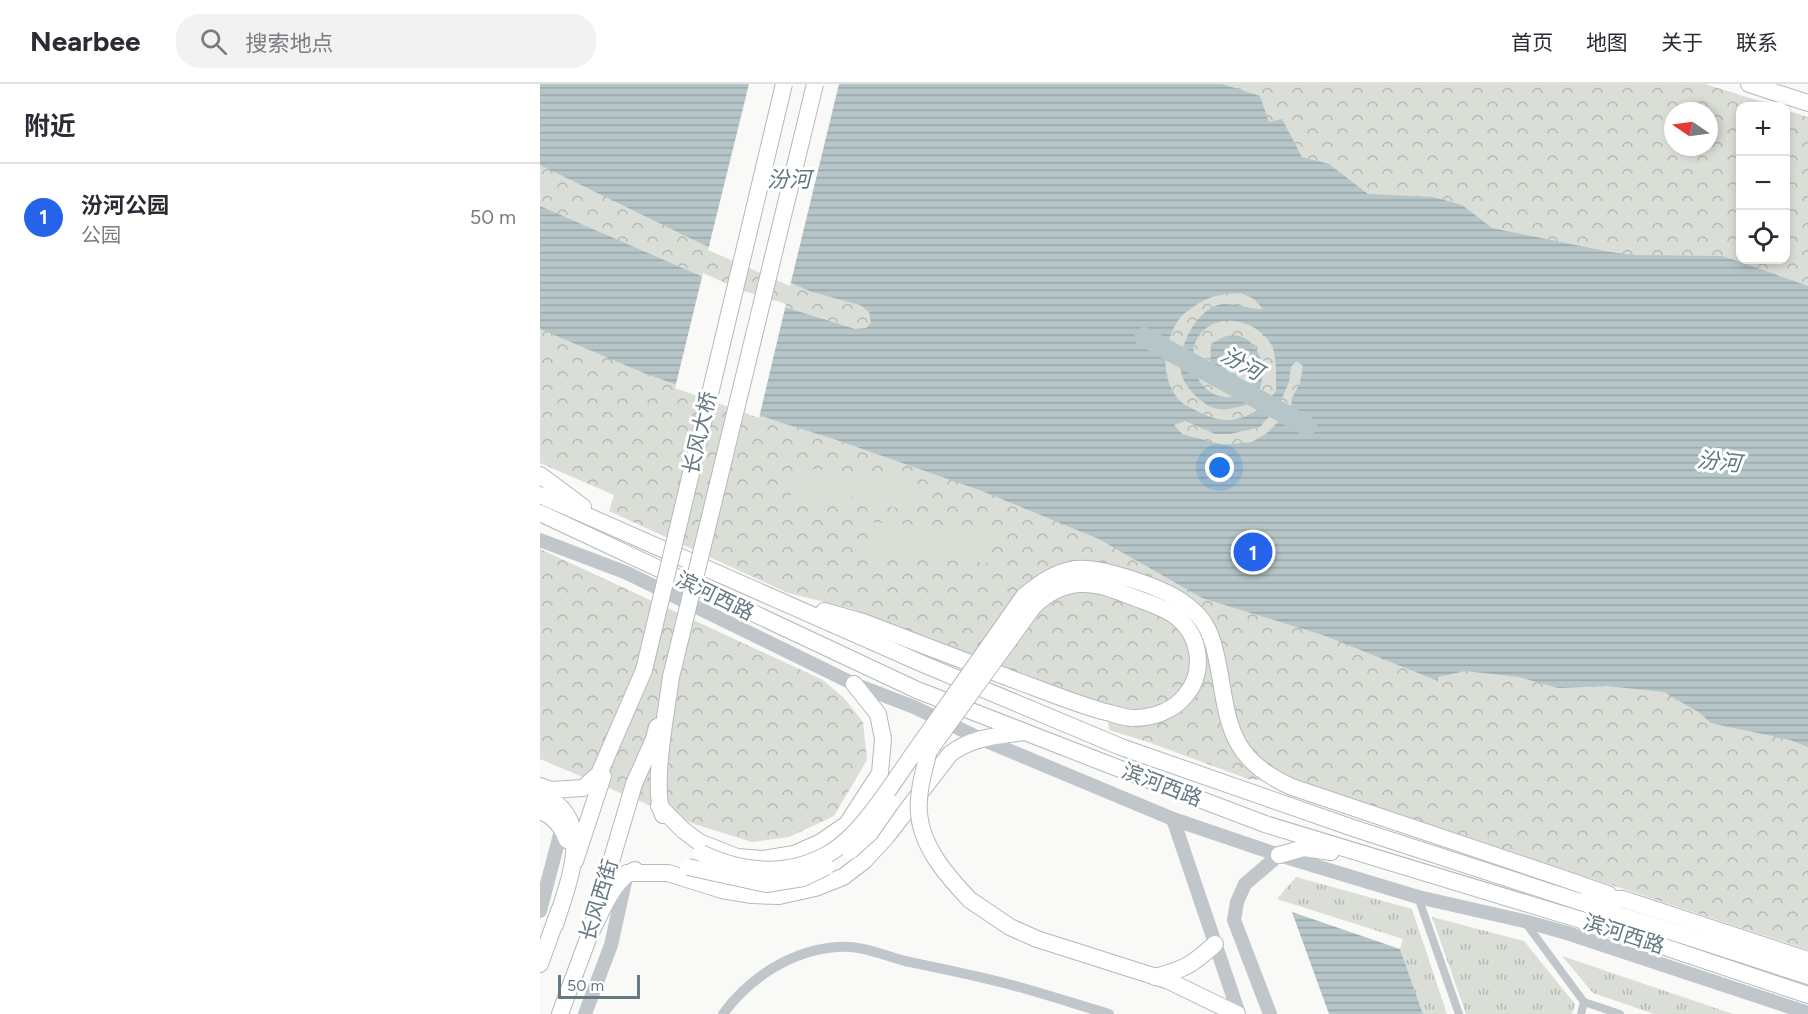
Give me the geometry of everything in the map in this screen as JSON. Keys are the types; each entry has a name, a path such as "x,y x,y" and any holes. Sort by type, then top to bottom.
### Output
{"main road":[{"name":"长风大桥","path":"603,776 627,732 644,670 784,84"},
{"path":"815,84 671,677 658,781 659,806 667,822 681,838 701,853 723,864 742,868 773,871 802,866 829,854 853,834 880,801 1024,596 1043,580 1059,573 1078,568 1098,570 1148,585 1184,602 1201,618 1209,631 1216,651 1225,707 1236,740 1246,756 1269,777 1292,787 1808,960"},
{"path":"1749,84 1808,103"},
{"path":"540,476 609,536"},
{"name":"滨河西路","path":"540,495 609,536 830,651 917,690 1265,824 1614,930 1808,994"},
{"name":"滨河西路","path":"540,513 609,536 775,599 1121,747 1353,828 1808,976"},
{"path":"540,525 609,536"},
{"path":"589,936 616,884 627,873 647,866 688,867 766,884 803,878 840,860 870,833 929,750 1033,608 1042,599 1067,586 1081,584 1112,589 1161,608 1178,618 1189,630 1196,644 1199,661 1196,679 1178,705 1160,714 1130,718 1086,706 1012,679 863,622 775,599"},
{"path":"555,925 574,861 575,840 566,813 548,797 544,790 584,788 599,774 644,670"},
{"name":"长风西街","path":"560,1014 589,936 634,784 654,739 671,677"},
{"path":"659,806 682,830 699,842 737,857 762,859 794,854 821,842 847,824 880,773 882,739 878,714 854,684"},
{"path":"627,873 668,873 722,890 752,895 779,896 815,888 843,877 864,861 887,836 950,754 962,744 979,738 1025,732"},
{"path":"929,750 921,780 919,814 926,841 949,877 970,900 1010,927 1037,939 1169,981 1238,1014"},
{"path":"540,774 571,787 584,788"},
{"name":"长风西街","path":"540,964 555,925 603,776"},
{"path":"540,811 562,827 574,861"},
{"path":"1464,845 1515,880"},
{"path":"1279,855 1304,848 1389,861"},
{"path":"1570,898 1623,899"},
{"path":"1155,977 1184,969 1199,960 1215,944"}],"street":[{"path":"540,540 627,573 854,684 914,707 979,738 1173,819 1279,855 1418,897 1567,933 1808,1013"},
{"path":"1173,819 1238,1014"},
{"path":"540,911 562,827"},
{"path":"1270,1014 1242,946 1234,920 1237,902 1245,884 1279,855"},
{"path":"585,1014 611,945 627,873"},
{"path":"1418,897 1459,1014"},
{"path":"1524,921 1584,1002 1620,1014"},
{"path":"723,1014 734,999 758,976 802,954 838,947 864,948 892,958 1006,983 1109,1014"},
{"path":"1581,1014 1584,1002"}],"green space":[{"path":"540,84 1705,84 1763,102 1736,102 1736,264 1790,264 1790,111 1808,117 1808,950 1307,784 1248,779 1109,730 1106,706 970,656 853,609 788,593 609,511 614,495 540,463"},
{"path":"793,468 854,472 851,506 790,502"},
{"path":"857,471 918,475 916,509 855,505"},
{"path":"870,522 931,526 928,560 867,556"},
{"path":"932,525 993,529 991,563 930,559"},
{"path":"540,549 823,680 844,698 863,722 867,760 834,816 789,837 752,842 694,824 540,759"},
{"path":"1296,877 1412,909 1447,1014 1423,1014 1400,949 1403,939 1277,899"},
{"path":"1432,917 1524,941 1575,1004 1572,1014 1466,1014"},
{"path":"1562,956 1733,1014 1654,1014 1593,993"}],"water":[{"path":"540,84 1222,84 1260,96 1269,122 1282,119 1302,157 1329,164 1368,194 1433,197 1462,205 1492,228 1610,252 1634,255 1723,256 1736,261 1736,264 1746,264 1808,286 1808,747 1790,740 1711,723 1700,713 1664,692 1607,686 1558,688 1519,677 1465,671 1438,677 1438,681 1323,635 1202,598 1099,539 982,491 644,373 540,329 540,206 740,293 855,329 866,328 871,323 869,312 860,305 812,292 698,242 540,165","holes":["1241,293 1254,299 1263,309 1222,304 1206,312 1192,327 1187,337 1183,346 1180,370 1194,395 1214,408 1229,409 1250,402 1261,383 1262,371 1261,359 1249,341 1239,336 1227,336 1211,344 1210,367 1214,378 1222,382 1233,382 1237,374 1229,373 1223,365 1223,355 1231,349 1242,355 1248,363 1251,382 1246,390 1238,395 1228,397 1207,390 1199,380 1194,354 1194,345 1202,332 1211,325 1222,321 1245,323 1265,336 1274,350 1276,391 1268,401 1250,414 1231,420 1209,416 1184,404 1178,399 1168,381 1165,361 1172,331 1179,319 1209,298","1296,361 1303,366 1300,383 1292,398 1291,409 1267,433 1252,442 1223,445 1182,434 1174,425 1185,421 1215,434 1230,434 1260,427 1279,405 1289,382 1291,367"]},
{"path":"1292,912 1400,949 1423,1014 1329,1014"}],"pier":[{"path":"749,84 839,84 790,286 708,250"},
{"path":"703,273 741,290 786,304 759,418 675,388"}],"waterway":[{"name":"汾河","path":"1144,337 1307,426"}],"place":[{"name":"汾河公园","path":"1253,552"}]}
